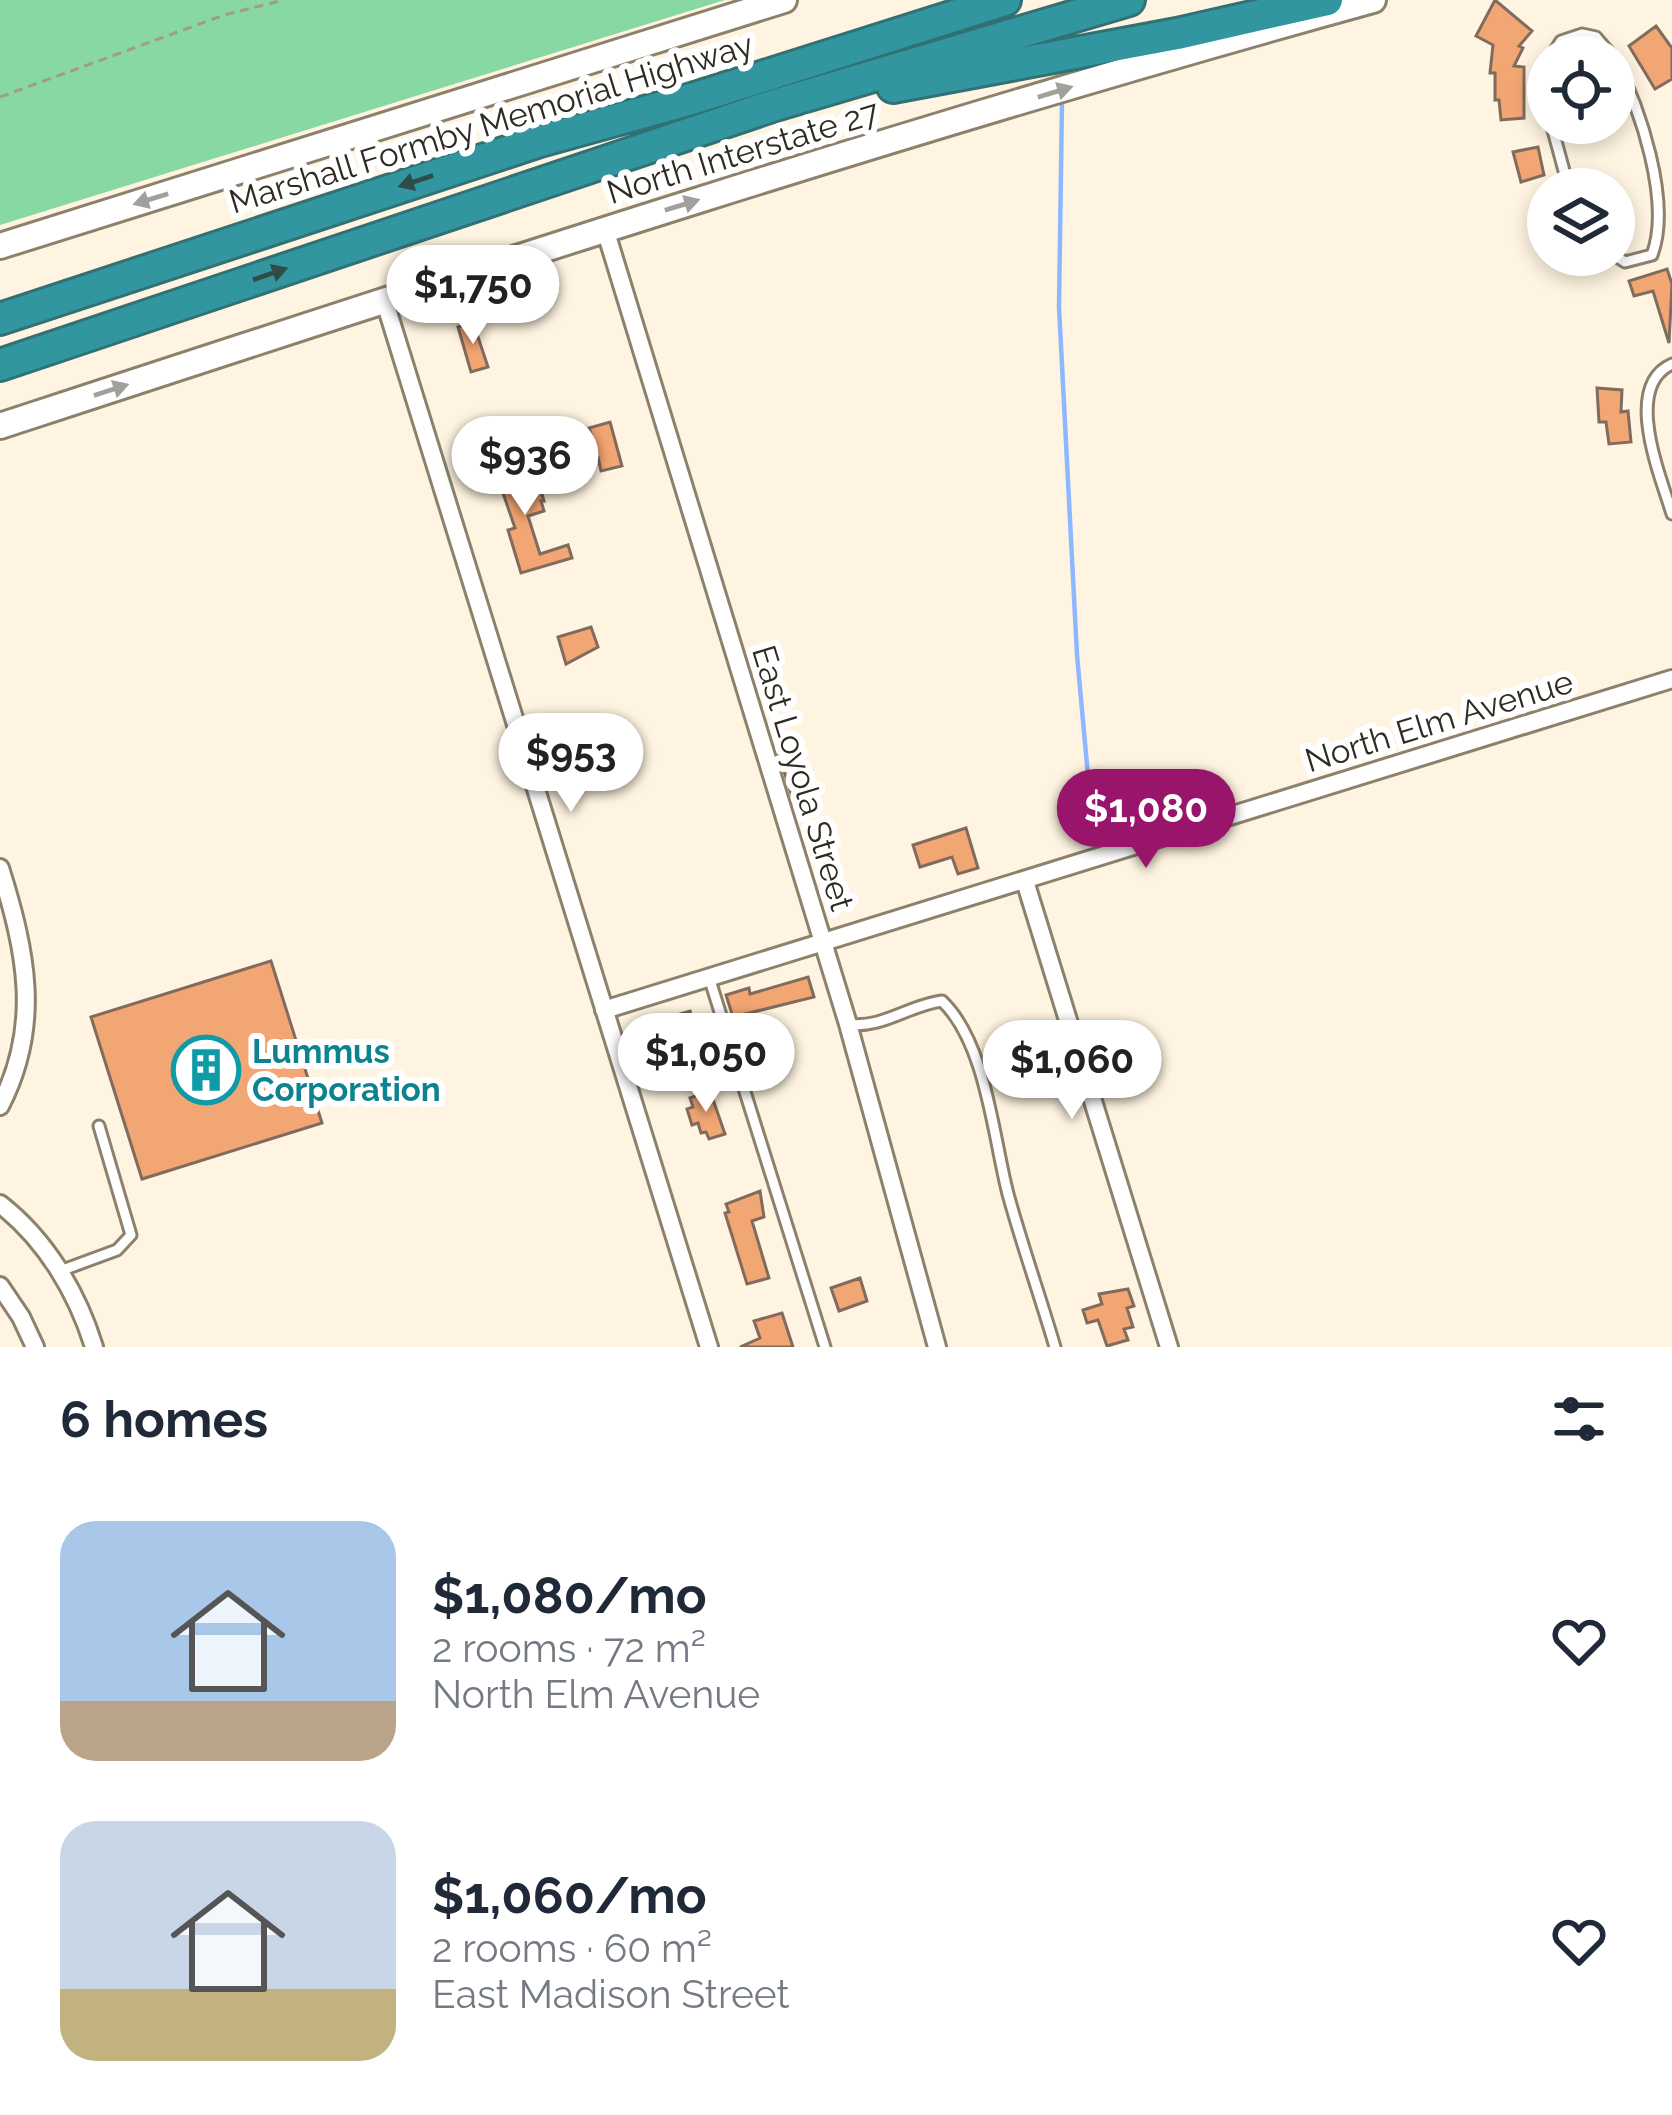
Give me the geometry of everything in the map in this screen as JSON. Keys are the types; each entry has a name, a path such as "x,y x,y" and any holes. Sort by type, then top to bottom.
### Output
{"highway":[{"path":"567,133 616,110 946,0"},
{"name":"Marshall Formby Memorial Highway","path":"0,319 567,133 695,98 1005,0"},
{"name":"Marshall Formby Memorial Highway","path":"0,368 775,105 1130,0"},
{"path":"775,105 840,98 1177,34 1327,0"}],"main road":[{"path":"0,246 784,0"},
{"name":"North Interstate 27","path":"0,426 605,229 1219,42 1373,0"}],"street":[{"name":"East Loyola Street","path":"605,229 848,1024 937,1347"},
{"path":"384,299 709,1347"},
{"name":"North Elm Avenue","path":"604,1010 1672,679"},
{"path":"0,868 19,929 28,998 21,1054 0,1106"},
{"path":"1025,880 1169,1347"},
{"path":"0,1204 60,1271 94,1347"},
{"path":"0,1286 34,1347"}],"lane":[{"path":"1635,97 1658,171 1663,214 1659,244 1652,255 1635,261"},
{"path":"1659,244 1672,251"},
{"path":"1672,364 1653,382 1647,404 1648,434 1672,514"},
{"path":"709,976 825,1347"},
{"path":"848,1024 863,1026 917,1004 942,1001 957,1015 974,1053 1009,1198 1055,1347"},
{"path":"60,1271 117,1250 131,1235 99,1126"}],"path":[{"path":"0,97 224,15 284,0"}],"green space":[{"path":"0,0 725,0 0,225"}],"building":[{"path":"1495,0 1532,31 1519,46 1523,48 1514,66 1524,67 1524,118 1501,120 1495,73 1490,73 1493,45 1476,36"},
{"path":"1656,26 1672,48 1672,79 1655,89 1635,56 1635,42"},
{"path":"1538,147 1542,168 1527,168 1527,180 1521,182 1513,152"},
{"path":"1667,269 1672,284 1669,343 1653,291 1634,296 1629,281"},
{"path":"473,322 488,367 471,372 458,327"},
{"path":"1597,388 1622,390 1621,412 1628,411 1631,442 1609,444 1606,422 1599,422"},
{"path":"610,422 622,466 601,471 598,457 563,455 563,434 591,434 589,428"},
{"path":"512,455 522,490 539,484 544,501 544,511 528,516 540,554 568,545 572,558 521,573 508,530 515,528 492,461"},
{"path":"591,627 598,647 566,664 558,637"},
{"path":"800,749 813,791 792,797 779,755"},
{"path":"966,828 978,868 958,874 952,857 920,867 913,845"},
{"name":"Lummus Corporation","path":"271,961 322,1123 142,1179 91,1017"},
{"path":"808,977 814,997 733,1017 726,995 749,988 750,994"},
{"path":"690,1011 707,1067 693,1071 686,1050 676,1053 666,1018"},
{"path":"710,1091 725,1134 709,1139 698,1123 692,1125 687,1109 693,1107 690,1098"},
{"path":"760,1191 764,1217 752,1221 769,1278 747,1284 726,1204"},
{"path":"860,1278 867,1301 839,1311 831,1288"},
{"path":"1128,1289 1134,1306 1127,1308 1133,1327 1124,1329 1128,1340 1107,1346 1098,1320 1087,1323 1083,1310 1102,1304 1099,1294"},
{"path":"782,1313 793,1347 740,1347 760,1338 754,1321"}],"waterway":[{"path":"1062,102 1059,307 1077,655 1094,842"}],"place":[{"name":"Lummus Corporation","path":"206,1070"}]}
